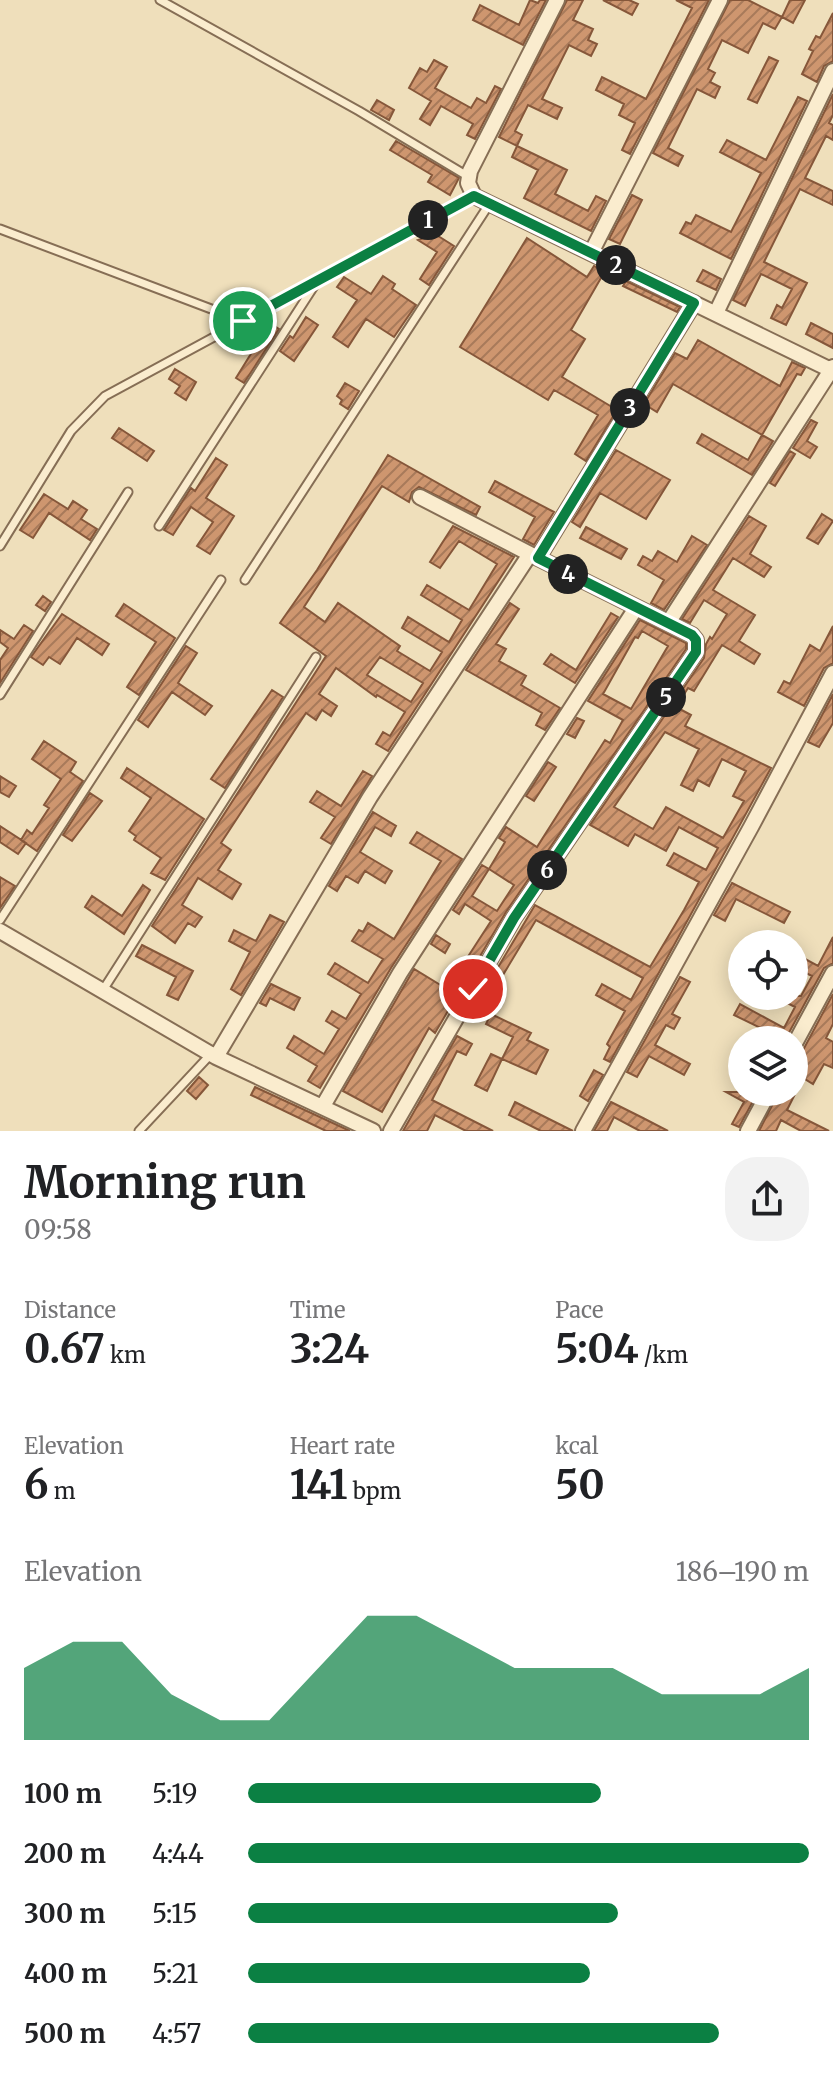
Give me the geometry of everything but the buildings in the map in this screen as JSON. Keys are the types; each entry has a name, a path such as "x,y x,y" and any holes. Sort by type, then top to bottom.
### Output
{"street":[{"path":"557,0 469,177 468,183 474,196 833,369 668,623"},
{"path":"591,253 720,0"},
{"path":"716,313 833,71"},
{"path":"214,1055 370,797 534,556 694,303"},
{"path":"391,1131 514,918 695,656 697,647 692,635 420,497"},
{"path":"323,1106 400,973 636,608"},
{"path":"583,1131 833,673"},
{"path":"0,931 214,1055 369,1130"},
{"path":"804,1026 833,973"},
{"path":"748,1131 761,1106"}],"lane":[{"path":"160,0 359,111 469,177"},
{"path":"0,546 71,431 105,396 474,196"},
{"path":"245,580 490,203"},
{"path":"0,229 243,321"},
{"path":"159,526 318,280"},
{"path":"0,695 128,492"},
{"path":"0,920 221,580"},
{"path":"103,990 316,657"},
{"path":"139,1131 214,1055"}],"route":[{"path":"243,321 474,196 694,303 538,558 692,635 696,640 695,656 514,918 473,989"}]}
